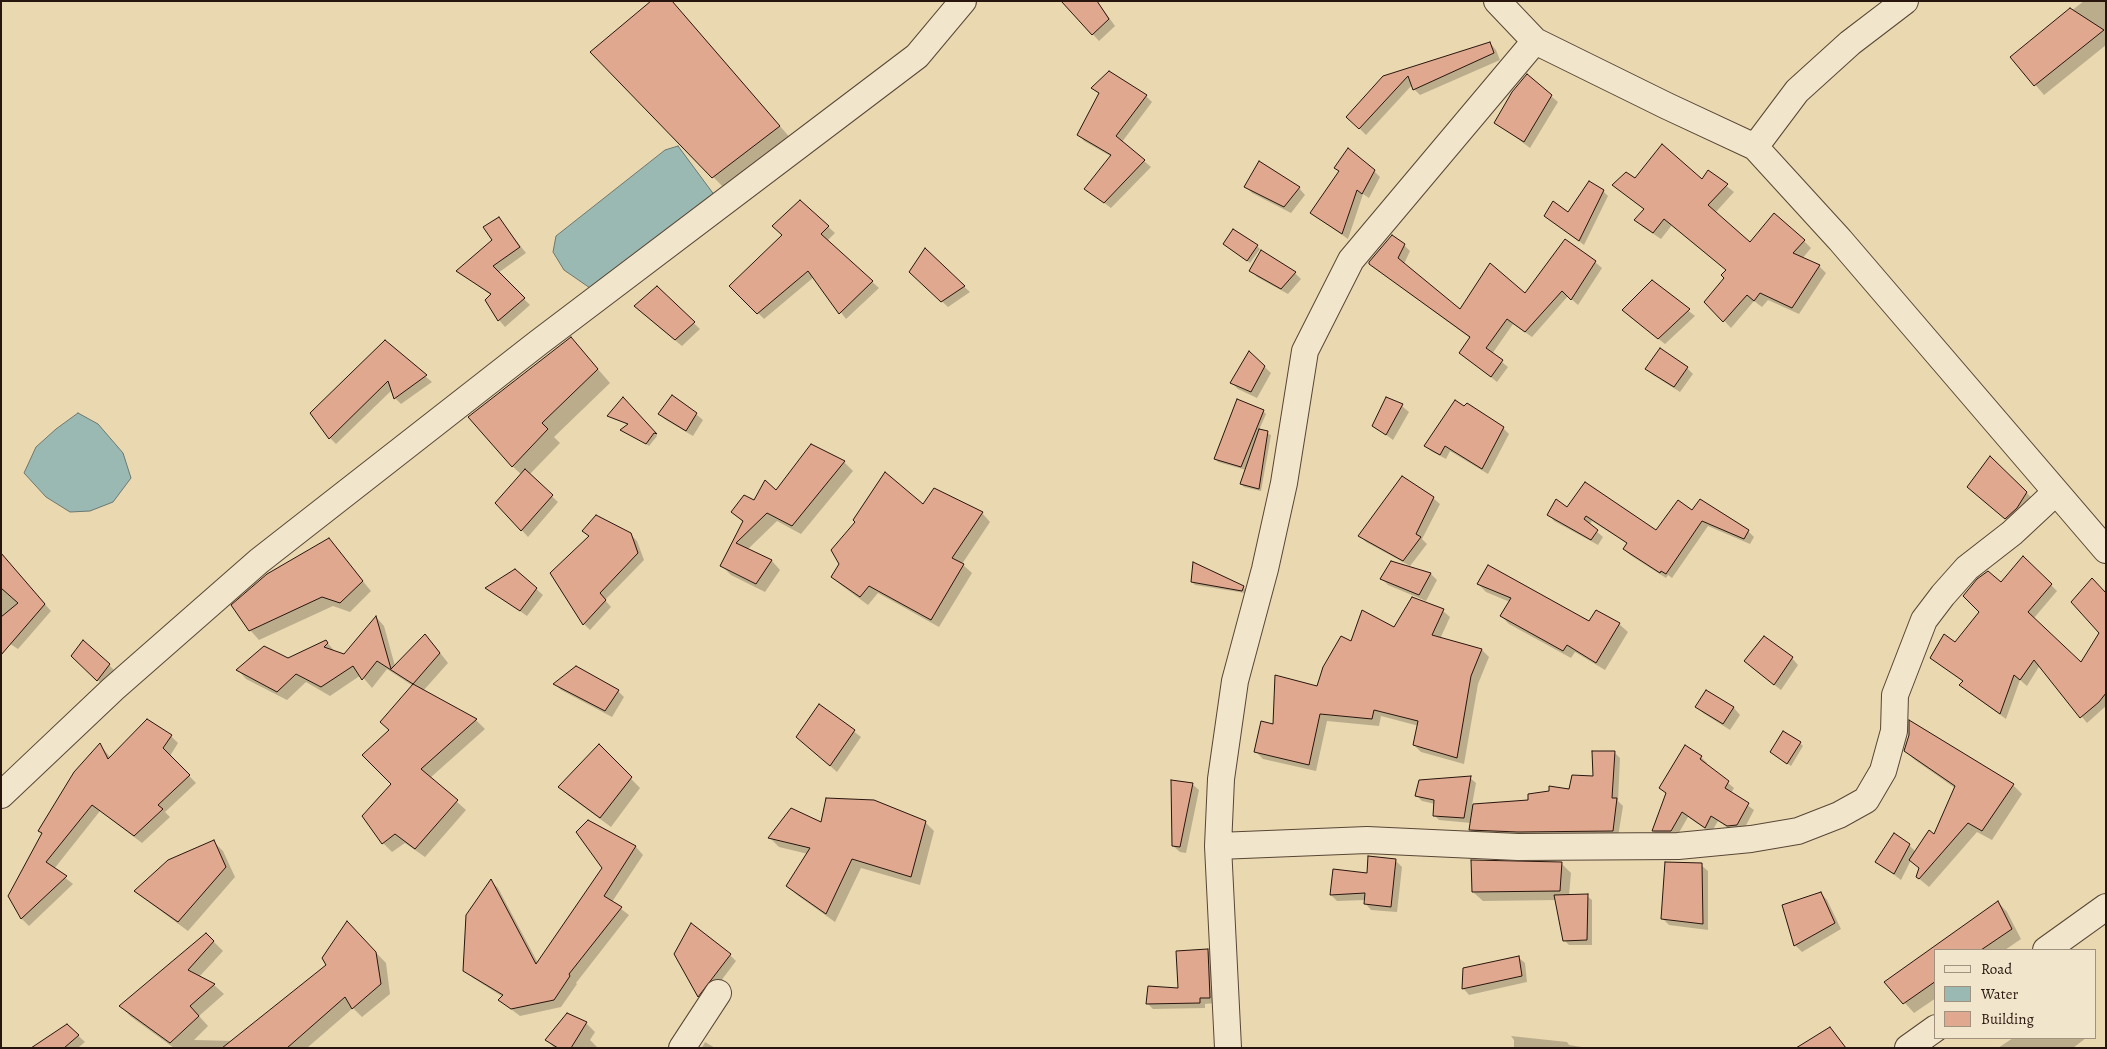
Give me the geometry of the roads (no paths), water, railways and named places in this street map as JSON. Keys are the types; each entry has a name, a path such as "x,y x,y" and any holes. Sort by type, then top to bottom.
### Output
{"street":[{"path":"1,795 113,689 259,561 538,343 917,56 964,1"},
{"path":"1497,1 1535,41 1666,106 1755,147 1840,240 2106,550"},
{"path":"1755,147 1797,91 1850,43 1905,1"},
{"path":"1228,1048 1218,846 1221,779 1235,681 1265,569 1284,482 1305,351 1351,260 1535,41"},
{"path":"1218,846 1367,840 1518,847 1678,846 1751,839 1798,831 1839,815 1866,800 1884,771 1894,731 1895,694 1910,651 1924,620 1943,594 1967,568 2012,533 2056,492"},
{"path":"2047,949 2106,907"},
{"path":"682,1048 718,993"},
{"path":"1908,1048 1934,1029"}],"water":[{"path":"678,146 715,196 590,288 564,270 553,252 556,236 665,150"},
{"path":"78,413 98,424 123,453 131,478 113,502 90,511 70,512 46,497 24,473 36,447"}]}
